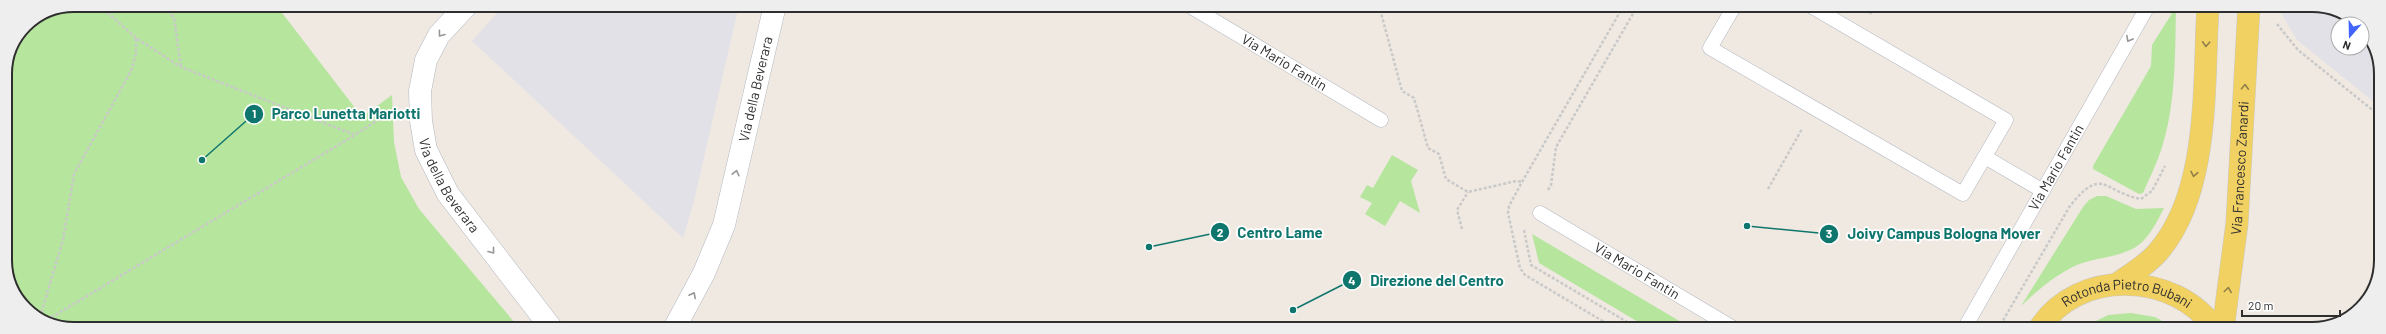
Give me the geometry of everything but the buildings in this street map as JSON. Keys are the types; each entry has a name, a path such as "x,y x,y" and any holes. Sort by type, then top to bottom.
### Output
{"main road":[{"path":"2117,284 2158,252 2175,229 2185,209 2196,166 2203,109 2208,12"},
{"name":"Via Francesco Zanardi","path":"2224,322 2237,223 2250,12"},
{"name":"Rotonda Pietro Bubani","path":"2045,322 2056,309 2083,292 2117,284 2141,284 2172,294 2200,312 2209,322"}],"street":[{"name":"Via della Beverara","path":"460,12 439,35 426,60 420,91 421,121 426,150 448,194 547,322"},
{"name":"Via della Beverara","path":"678,322 704,273 724,225 773,12"}],"lane":[{"name":"Via Mario Fantin","path":"1200,12 1381,120"},
{"path":"1731,12 1710,48 1963,194 2006,120 1821,12"},
{"name":"Via Mario Fantin","path":"1968,322 2145,12"},
{"path":"1985,157 2043,191"},
{"name":"Via Mario Fantin","path":"1540,213 1723,322"}],"path":[{"path":"107,12 136,38 181,67 355,135"},
{"path":"168,12 174,17 181,67"},
{"path":"1382,12 1402,91 1414,98 1428,148 1439,154 1446,179 1468,192 1516,181 1522,182"},
{"path":"1604,322 1525,275 1520,268 1508,213 1509,206 1522,182 1620,12"},
{"path":"1547,192 1551,185 1556,147 1634,12"},
{"path":"2275,22 2298,50 2374,111"},
{"path":"41,312 63,240 74,174 131,71 136,54 136,38"},
{"path":"51,318 355,135 420,91"},
{"path":"1768,190 1814,108"},
{"path":"2002,322 2070,206 2084,189 2094,184 2105,185 2131,196 2145,198 2152,191 2162,174 2167,158"},
{"path":"1462,229 1457,210 1468,192"},
{"path":"1527,225 1523,232 1531,265 1627,322"}],"shaded area":[{"path":"498,12 737,12 694,201 683,238 472,41"},
{"path":"2281,12 2312,12 2334,16 2330,16 2330,56 2370,56 2370,52 2374,74 2374,102 2297,40"}],"green space":[{"path":"281,12 362,117 392,95 394,142 401,177 419,209 514,322 74,322 58,320 47,316 36,309 25,298 20,291 13,272 12,74 13,62 17,50 22,40 30,30 40,22 62,13"},
{"path":"2173,12 2176,12 2173,94 2167,128 2154,169 2143,193 2139,194 2093,169 2093,166 2151,66 2152,45"},
{"path":"1392,155 1418,170 1411,181 1420,213 1400,201 1385,226 1365,214 1372,203 1360,197 1367,185 1373,188"},
{"path":"2097,196 2106,196 2136,209 2164,208 2151,232 2131,250 2113,256 2085,262 2061,273 2021,306 2083,207 2089,200"},
{"path":"1532,234 1681,322 1638,322 1539,263"},
{"path":"2131,313 2155,317 2164,322 2094,322 2108,315"}],"place":[{"name":"Parco Lunetta Mariotti","path":"202,160"},
{"name":"Joivy Campus Bologna Mover","path":"1747,226"},
{"name":"Centro Lame","path":"1149,247"},
{"name":"Direzione del Centro","path":"1293,310"}]}
